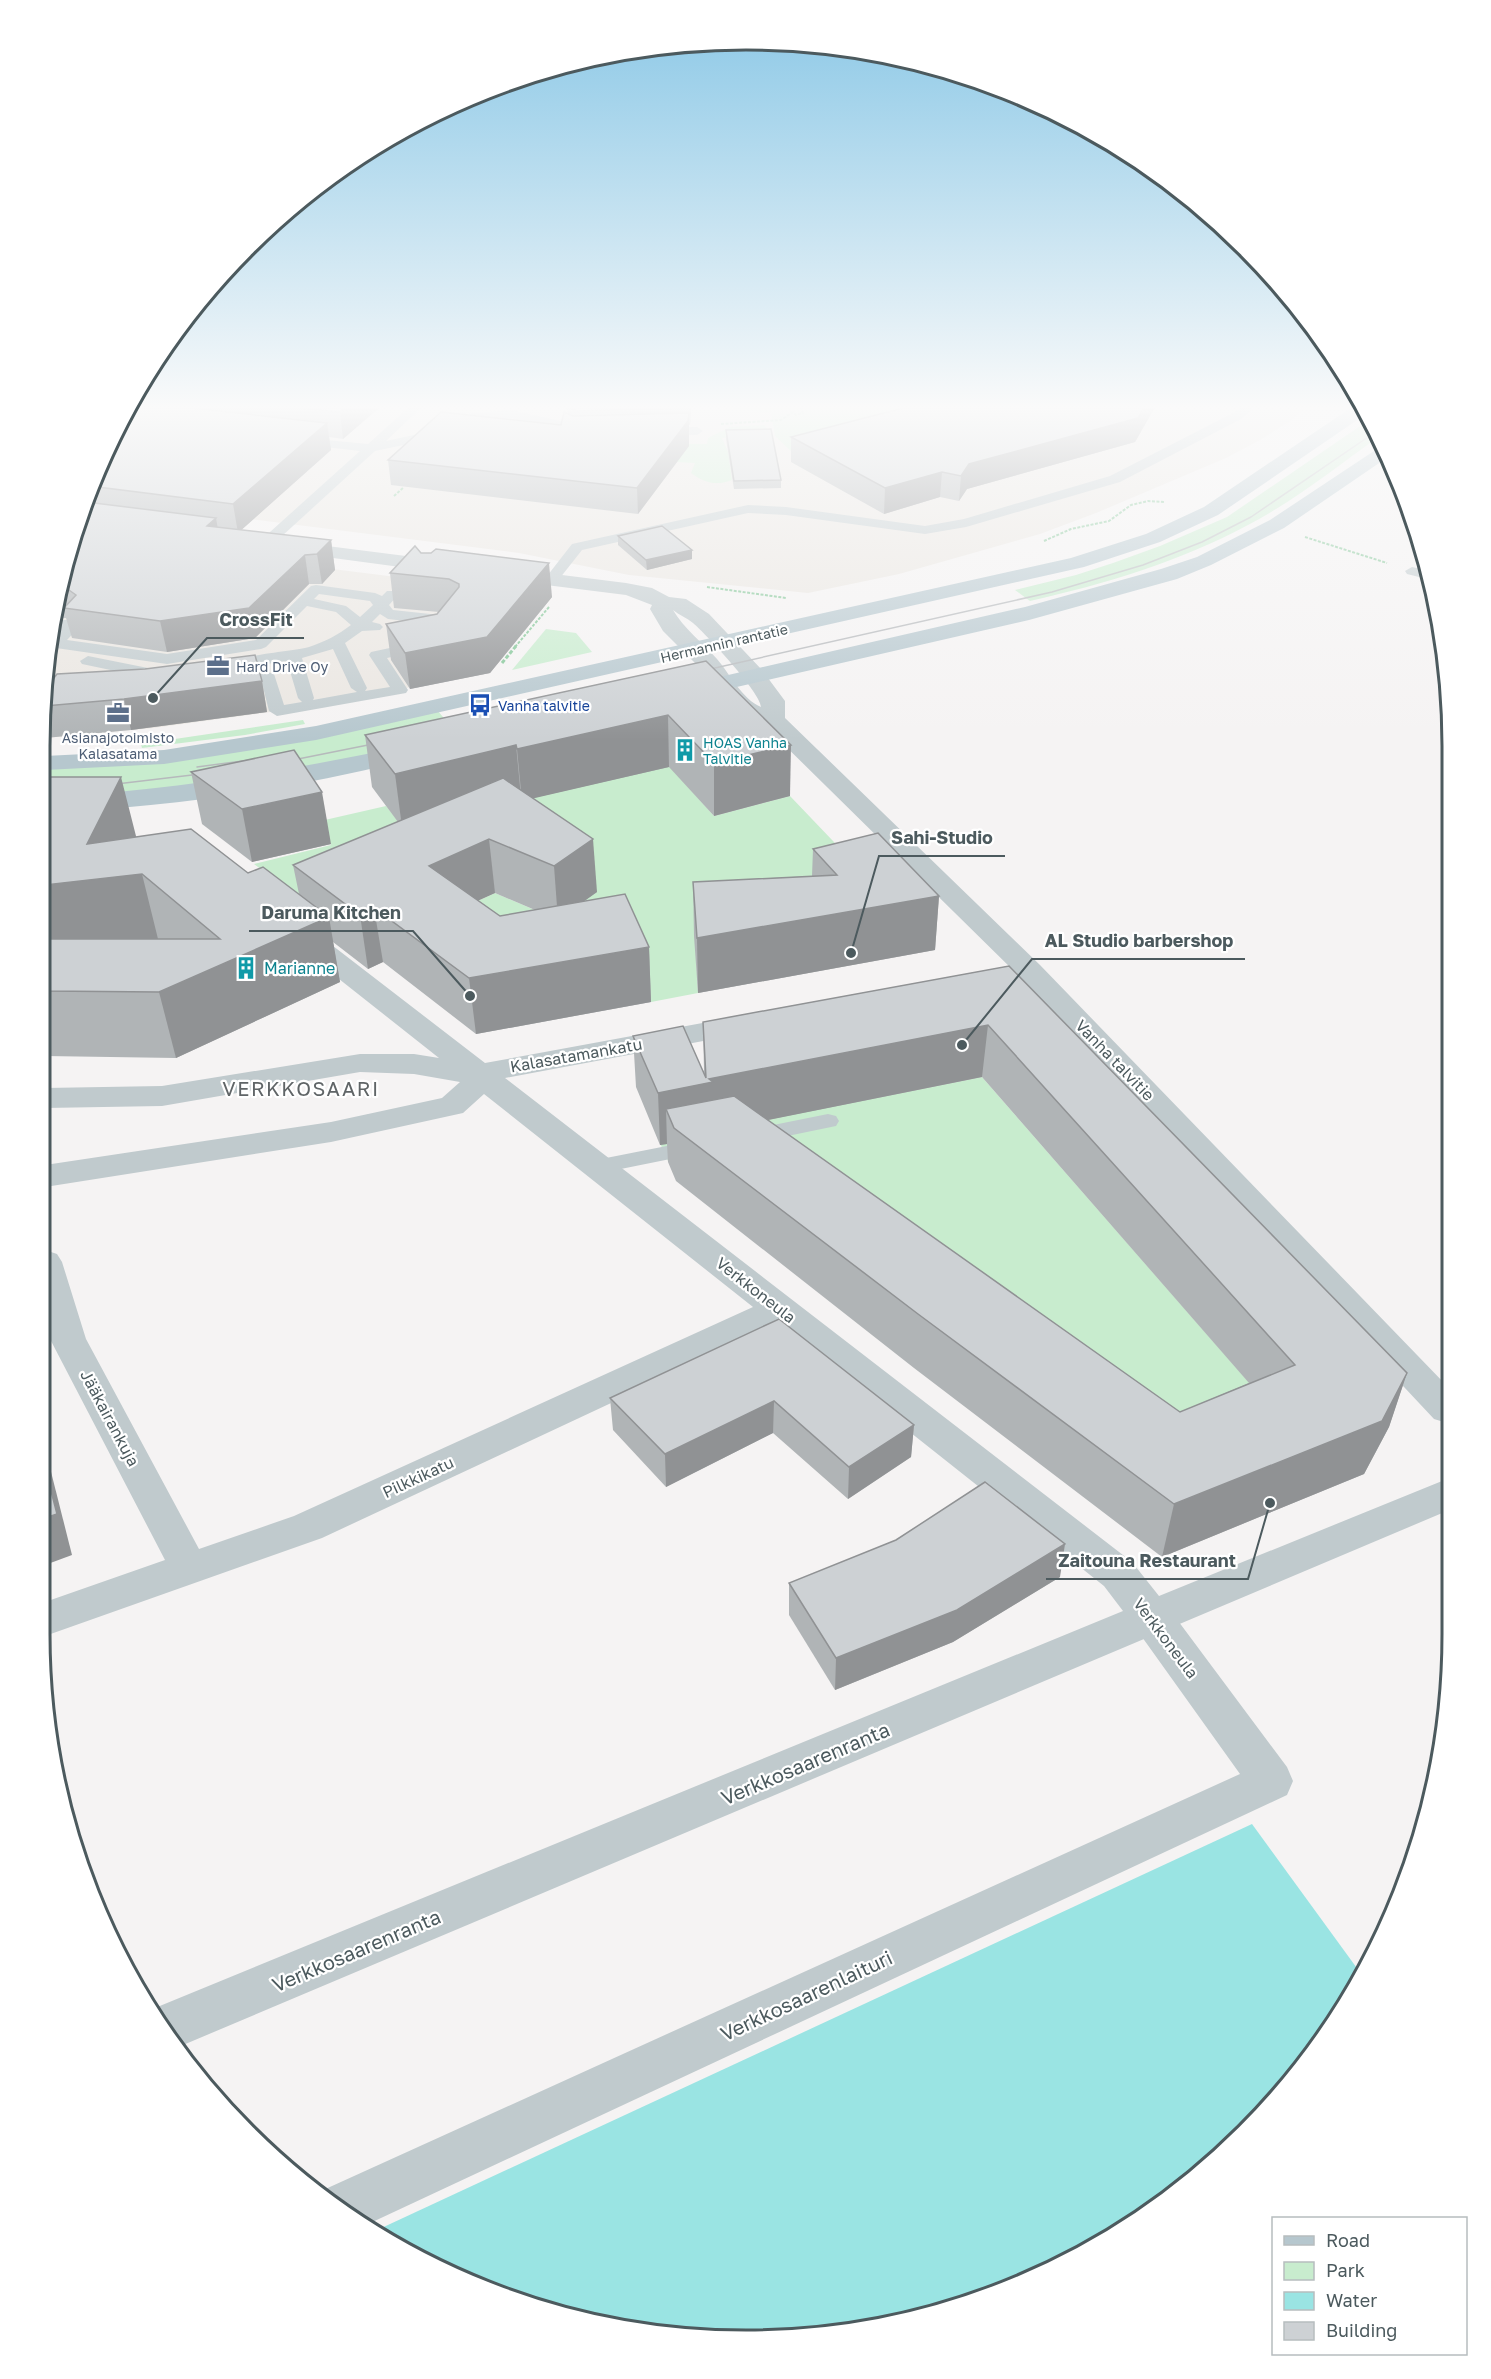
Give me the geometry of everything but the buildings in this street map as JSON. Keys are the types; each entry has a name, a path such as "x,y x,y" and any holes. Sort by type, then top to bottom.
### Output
{"main road":[{"name":"Hermannin rantatie","path":"50,763 164,757 316,733 1042,573 1116,552 1195,518"},
{"path":"657,698 1049,608 1169,574 1204,561 1286,518"},
{"path":"50,804 131,799 250,783 437,746"}],"street":[{"path":"242,541 421,575 474,570 566,576 644,593 664,603 678,604 701,619 754,675 773,701 773,720"},
{"name":"Vanha talvitie","path":"664,603 661,609 671,626 695,649 748,710 773,720 1030,971 1442,1404"},
{"name":"Verkkoneula","path":"283,920 1118,1574 1271,1781"},
{"path":"999,977 1030,971"},
{"name":"Kalasatamankatu","path":"50,1098 162,1095 360,1063 414,1064 477,1074 767,1020"},
{"path":"50,1175 332,1132 452,1106 476,1085 477,1074"},
{"name":"Jääkairankuja","path":"50,1279 68,1339 190,1569"},
{"name":"Pilkkikatu","path":"50,1617 308,1527 781,1309"},
{"name":"Verkkosaarenranta","path":"172,2027 1442,1496"},
{"name":"Verkkosaarenlaituri","path":"350,2206 1271,1781"}],"lane":[{"path":"265,544 294,518"},
{"path":"566,576 577,547 702,518"},
{"path":"832,518 925,530 983,518"},
{"path":"1412,571 1420,573"},
{"path":"99,679 153,676 293,655 337,641 361,626 421,575"},
{"path":"57,643 167,658 261,644 316,589 375,597 388,614 453,621 439,640 396,643 377,655 400,690 277,711 268,677 210,685"},
{"path":"304,602 341,609 361,626 389,628 399,615"},
{"path":"57,642 73,625 60,624"},
{"path":"337,641 359,688"},
{"path":"55,653 153,676"},
{"path":"293,655 306,698"},
{"path":"737,1139 828,1121"},
{"path":"596,1167 714,1144"}],"path":[{"path":"1040,543 1062,532 1112,518"},
{"path":"1302,536 1412,571"},
{"path":"699,586 790,599"},
{"path":"499,666 551,604"}],"shaded area":[{"path":"242,518 1083,518 1040,534 899,574 808,593 629,575 519,553"},
{"path":"81,538 552,597 490,673 277,711 153,728 50,738 55,655 73,565"}],"green space":[{"path":"1225,518 1260,518 1195,550 1114,579 1030,601 1015,590 1076,575 1160,546"},
{"path":"546,629 576,633 592,652 512,670"},
{"path":"438,711 456,733 422,745 242,780 50,799 50,769"},
{"path":"303,720 305,724 245,735 142,748 141,744"},
{"path":"669,766 714,816 790,796 876,886 695,936 698,993 651,1002 622,935 436,920 495,893 558,920 508,831 318,912 254,864 331,845 316,822 386,806 403,827"},
{"path":"982,1077 1280,1418 1168,1466 668,1161 659,1141"}],"water":[{"path":"1252,1824 1356,1967 1324,2020 1269,2092 1238,2126 1169,2186 1094,2236 1053,2258 1012,2277 926,2306 836,2324 791,2328 746,2330 655,2324 565,2306 522,2293 438,2258 383,2227"}],"tram line":[{"path":"697,672 1052,592 1143,565 1202,542 1249,518"},
{"path":"283,762 383,742"},
{"path":"197,767 257,759"},
{"path":"108,785 209,773"}],"place":[{"name":"Hard Drive Oy","path":"218,666"},
{"name":"CrossFit","path":"153,698"},
{"name":"Vanha talvitie","path":"480,705"},
{"name":"Asianajotoimisto Kalasatama","path":"118,713"},
{"name":"HOAS Vanha Talvitie","path":"685,750"},
{"name":"Sahi-Studio","path":"851,953"},
{"name":"Marianne","path":"246,968"},
{"name":"Daruma Kitchen","path":"470,996"},
{"name":"AL Studio barbershop","path":"962,1045"},
{"name":"Zaitouna Restaurant","path":"1270,1503"}],"district":[{"name":"VERKKOSAARI","path":"301,1088"}]}
